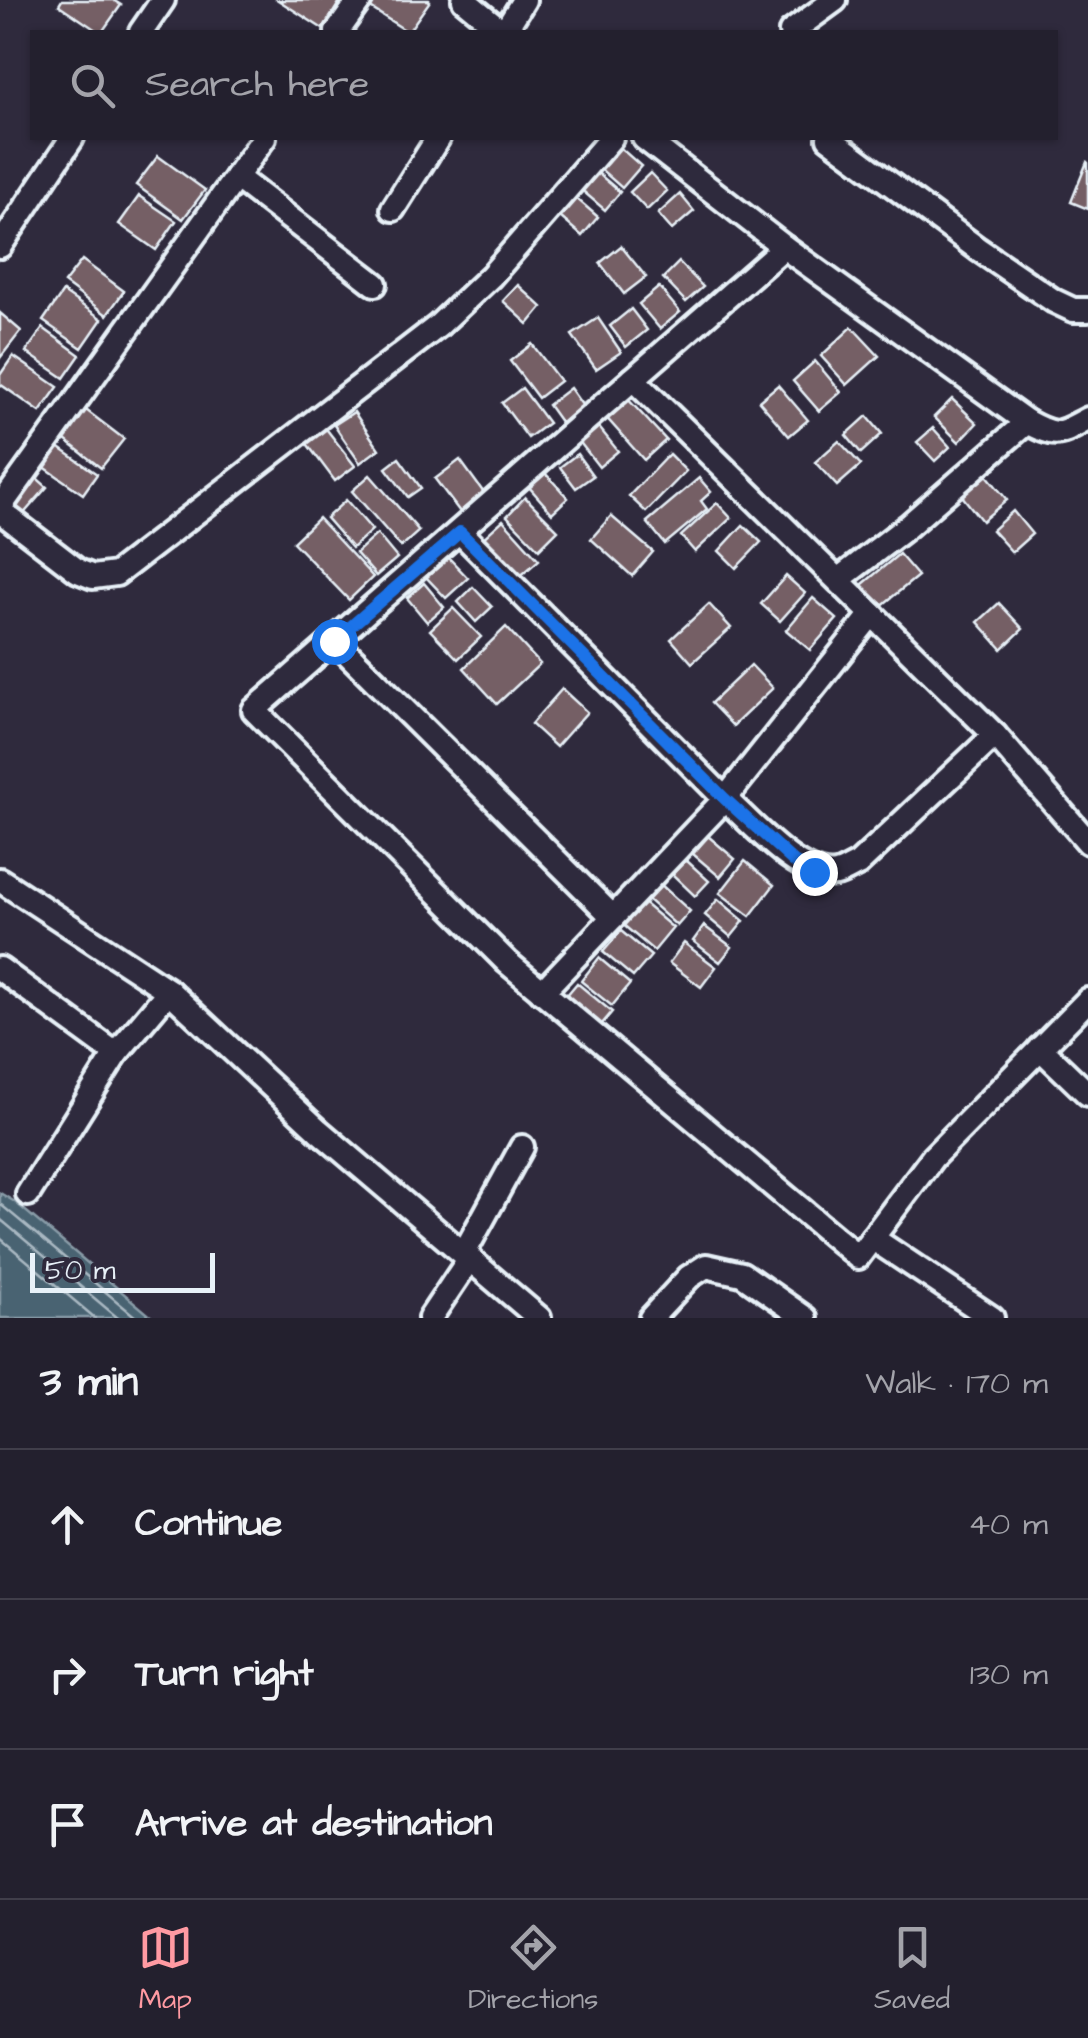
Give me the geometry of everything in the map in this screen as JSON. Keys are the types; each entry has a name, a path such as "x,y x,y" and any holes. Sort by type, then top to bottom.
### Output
{"street":[{"path":"142,30 162,0"},
{"path":"338,30 360,0"},
{"path":"464,0 501,30"},
{"path":"504,30 524,0"},
{"path":"793,30 835,0"},
{"path":"0,246 71,140"},
{"path":"263,140 0,509 78,571 93,577 116,574 438,326 491,276 609,140"},
{"path":"393,209 437,140"},
{"path":"654,140 784,247 1027,422 1046,432 1062,434 1088,419"},
{"path":"833,140 1054,301 1074,310 1088,310"},
{"path":"236,177 376,284"},
{"path":"784,247 254,710 508,962 858,1257 932,1158 1088,1000"},
{"path":"632,378 995,735 1088,842"},
{"path":"838,580 908,526 1027,422"},
{"path":"460,532 725,799 794,862 814,872 836,874 858,864 995,735"},
{"path":"542,992 725,799 872,614"},
{"path":"334,641 614,917"},
{"path":"0,880 169,991 318,1130 539,1318"},
{"path":"0,969 116,1054"},
{"path":"28,1194 116,1054 169,991"},
{"path":"1040,1048 1088,1094"},
{"path":"430,1318 467,1256 522,1147"},
{"path":"872,1238 992,1318"},
{"path":"651,1318 689,1276 706,1266 742,1274 805,1318"}],"water":[{"path":"0,1193 15,1202 153,1318 0,1318"}],"building":[{"path":"62,0 113,0 121,5 103,30 96,30 59,5"},
{"path":"278,0 341,0 323,29"},
{"path":"373,0 430,1 409,30 369,7"},
{"path":"616,144 641,166 622,188 597,166"},
{"path":"158,156 205,190 183,219 136,185"},
{"path":"1088,163 1088,209 1071,202"},
{"path":"593,169 620,192 605,210 578,187"},
{"path":"650,173 667,191 647,210 630,192"},
{"path":"680,194 694,211 672,230 658,214"},
{"path":"139,196 176,221 156,250 119,224"},
{"path":"576,198 598,217 582,236 560,217"},
{"path":"621,246 646,277 624,294 600,263"},
{"path":"82,260 124,291 107,315 64,283"},
{"path":"679,262 703,287 686,302 663,278"},
{"path":"518,285 542,307 528,324 503,301"},
{"path":"659,287 680,312 660,329 639,304"},
{"path":"63,292 102,319 82,348 43,321"},
{"path":"631,309 647,330 626,347 610,326"},
{"path":"0,313 21,331 0,358"},
{"path":"598,318 621,352 596,369 572,335"},
{"path":"852,327 879,356 847,385 821,356"},
{"path":"43,328 80,355 64,378 26,352"},
{"path":"532,344 560,381 538,398 510,361"},
{"path":"13,356 58,387 40,412 0,384 0,375"},
{"path":"815,361 841,392 819,411 793,381"},
{"path":"778,385 808,420 789,436 759,401"},
{"path":"522,388 548,423 528,438 502,403"},
{"path":"570,388 585,409 563,426 548,405"},
{"path":"625,396 666,440 644,460 604,415"},
{"path":"952,399 977,423 959,442 934,417"},
{"path":"78,404 124,439 101,468 56,433"},
{"path":"354,412 379,449 360,463 334,425"},
{"path":"867,416 882,434 861,453 846,435"},
{"path":"597,425 618,451 599,467 578,440"},
{"path":"324,426 355,466 335,481 305,441"},
{"path":"933,428 950,447 935,461 917,442"},
{"path":"839,441 861,465 837,486 815,462"},
{"path":"51,442 97,474 83,494 37,462"},
{"path":"577,454 593,476 576,488 560,467"},
{"path":"669,454 686,471 646,512 629,496"},
{"path":"399,458 421,488 408,497 386,468"},
{"path":"460,460 484,493 460,512 435,479"},
{"path":"31,473 47,487 20,518 4,503"},
{"path":"545,473 568,498 552,513 529,487"},
{"path":"370,475 419,531 401,547 352,491"},
{"path":"987,475 1007,500 982,521 962,496"},
{"path":"699,478 711,492 701,501 707,509 665,544 647,522"},
{"path":"525,497 558,530 539,549 507,516"},
{"path":"346,500 372,530 352,548 326,518"},
{"path":"717,503 731,518 695,552 681,536"},
{"path":"1013,511 1032,534 1012,552 992,530"},
{"path":"611,516 653,552 632,576 591,539"},
{"path":"318,518 373,577 349,600 293,542"},
{"path":"503,520 539,560 517,579 481,540"},
{"path":"743,525 761,542 736,568 719,551"},
{"path":"377,534 397,558 376,576 356,553"},
{"path":"899,554 918,576 875,611 857,589"},
{"path":"448,557 468,578 446,598 426,577"},
{"path":"786,576 805,593 780,621 761,604"},
{"path":"424,583 444,607 427,622 407,598"},
{"path":"473,587 492,607 476,622 458,602"},
{"path":"813,598 837,619 810,650 786,630"},
{"path":"999,603 1023,629 1002,649 978,622"},
{"path":"709,604 731,628 692,663 671,639"},
{"path":"453,608 481,637 458,659 430,630"},
{"path":"506,627 540,664 497,704 464,668"},
{"path":"751,665 773,688 733,726 711,703"},
{"path":"562,689 587,712 556,747 531,724"},
{"path":"708,836 735,859 720,877 693,854"},
{"path":"686,860 709,881 695,896 672,874"},
{"path":"745,861 774,885 750,916 720,893"},
{"path":"659,883 690,911 677,926 646,898"},
{"path":"718,899 744,921 731,937 705,915"},
{"path":"640,900 673,928 654,951 621,923"},
{"path":"704,926 732,947 720,962 693,941"},
{"path":"621,931 651,956 633,977 603,952"},
{"path":"684,943 716,967 701,987 669,963"},
{"path":"599,958 630,984 612,1006 581,981"},
{"path":"577,983 612,1012 596,1031 561,1002"}],"route":[{"path":"334,641 460,532 725,799 794,862 814,872"}]}
